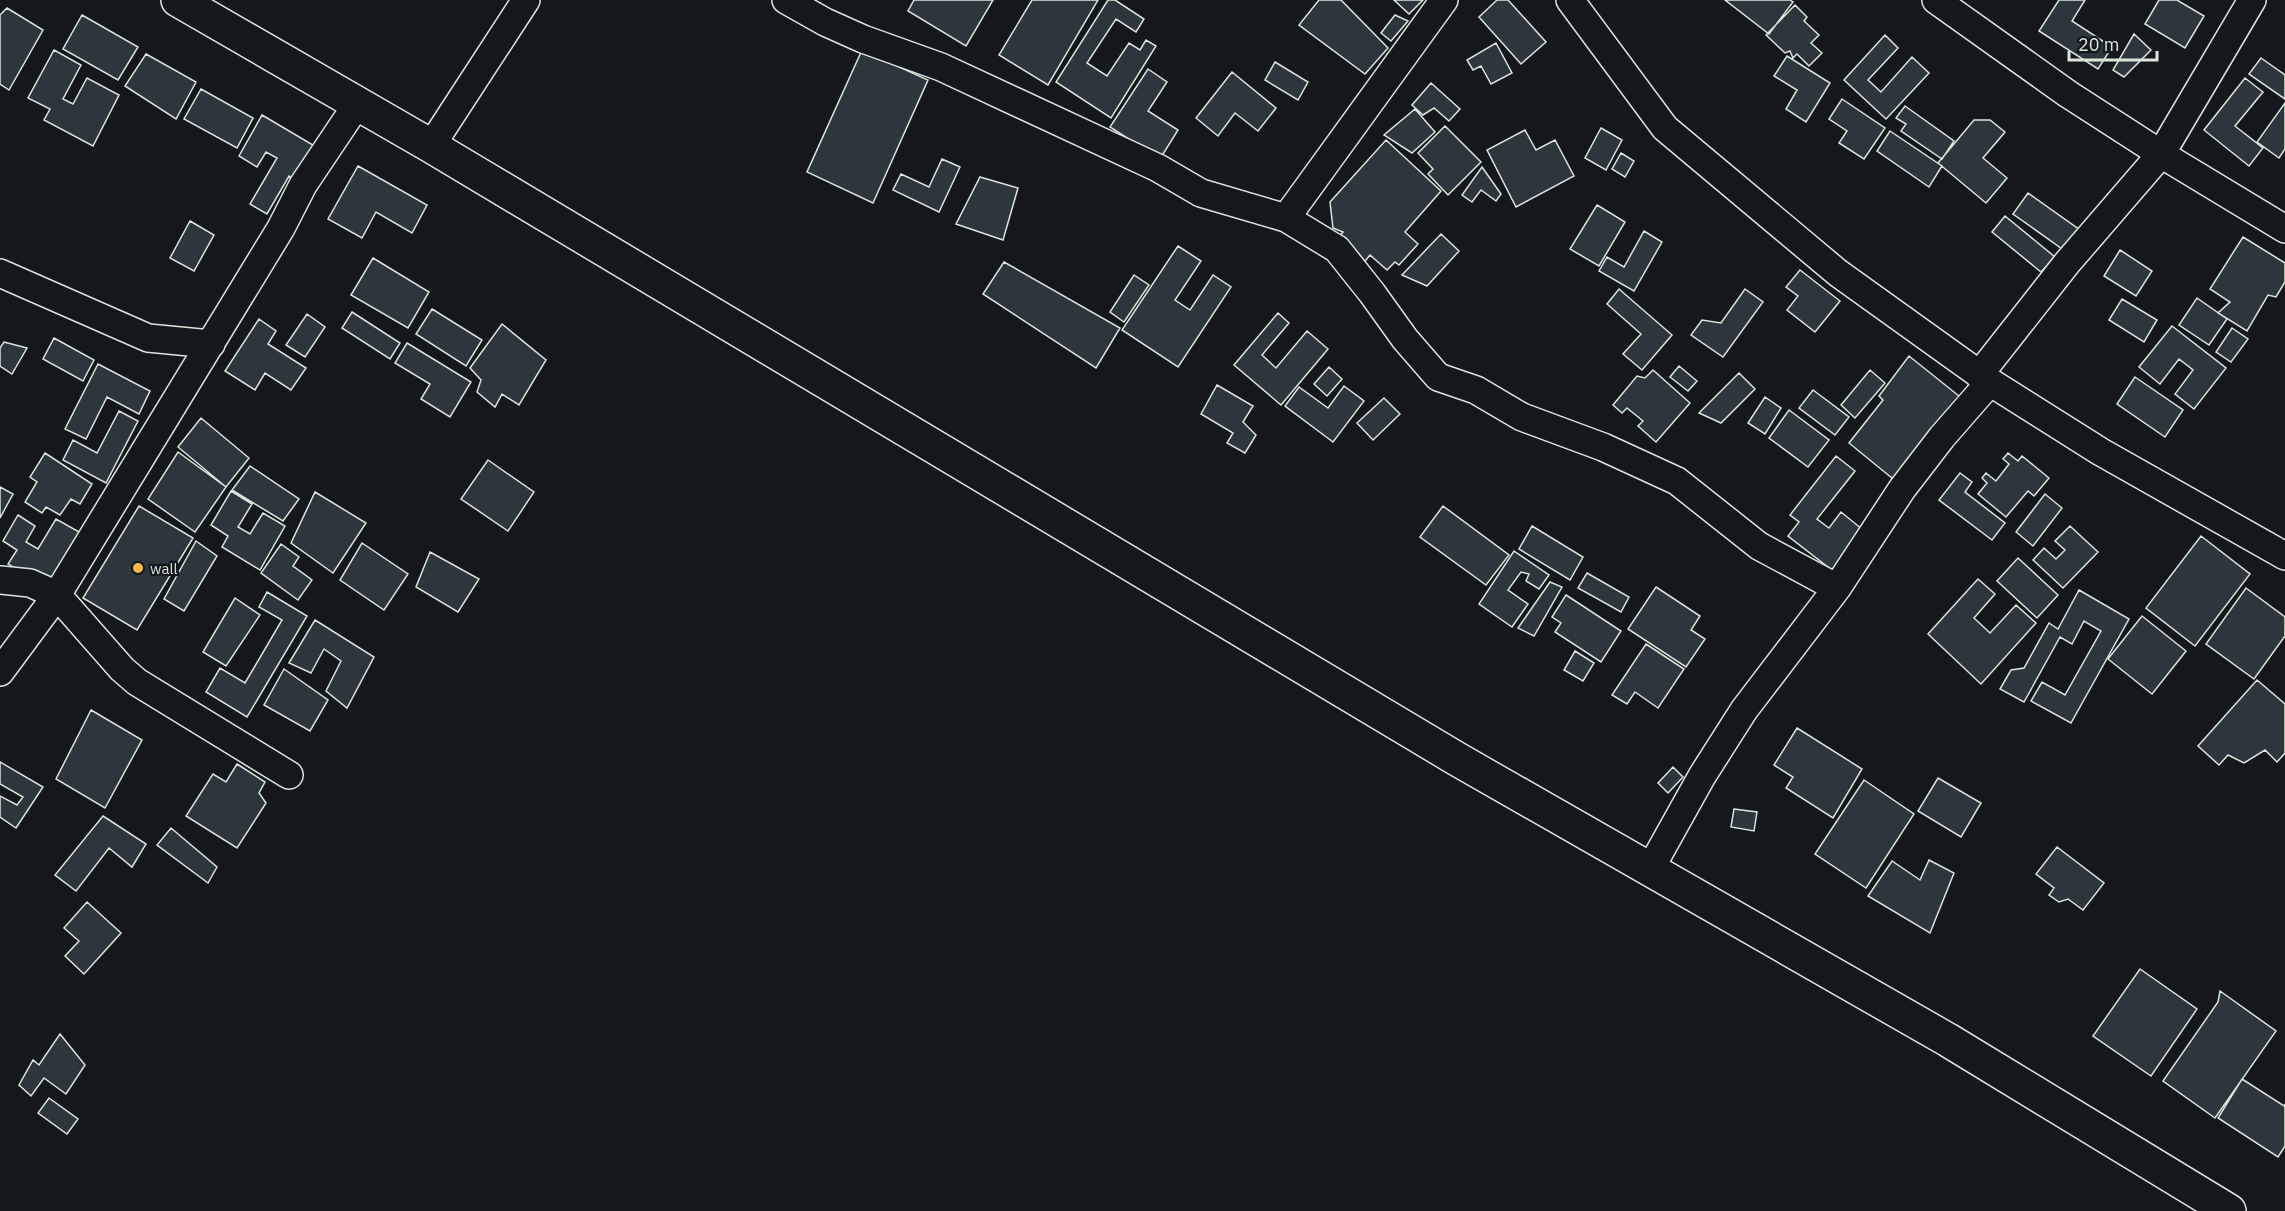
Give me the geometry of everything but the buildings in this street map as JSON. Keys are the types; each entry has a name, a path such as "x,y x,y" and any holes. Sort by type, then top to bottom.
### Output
{"main road":[{"path":"178,0 431,146 1426,741 1649,871 1948,1040 2229,1211"}],"street":[{"path":"431,146 526,0"},
{"path":"786,0 853,35 941,66 1158,168 1201,193 1286,218 1338,249 1405,339 1438,377 1476,390 1522,417 1603,447 1677,481 1759,546 1837,588"},
{"path":"1286,218 1444,0"},
{"path":"1570,0 1665,128 1838,273 1984,378 2101,452 2285,556"},
{"path":"1936,0 2068,94 2161,154 2285,229"},
{"path":"1649,871 1702,776 1744,710 1837,588 1902,489 2067,263 2161,154 2252,0"},
{"path":"0,672 57,595 281,228 303,185 358,103"},
{"path":"0,273 135,334 148,338 211,344"},
{"path":"0,580 30,583 57,595 122,669 137,682 289,775"}],"place":[{"name":"wall","path":"138,568"}]}
